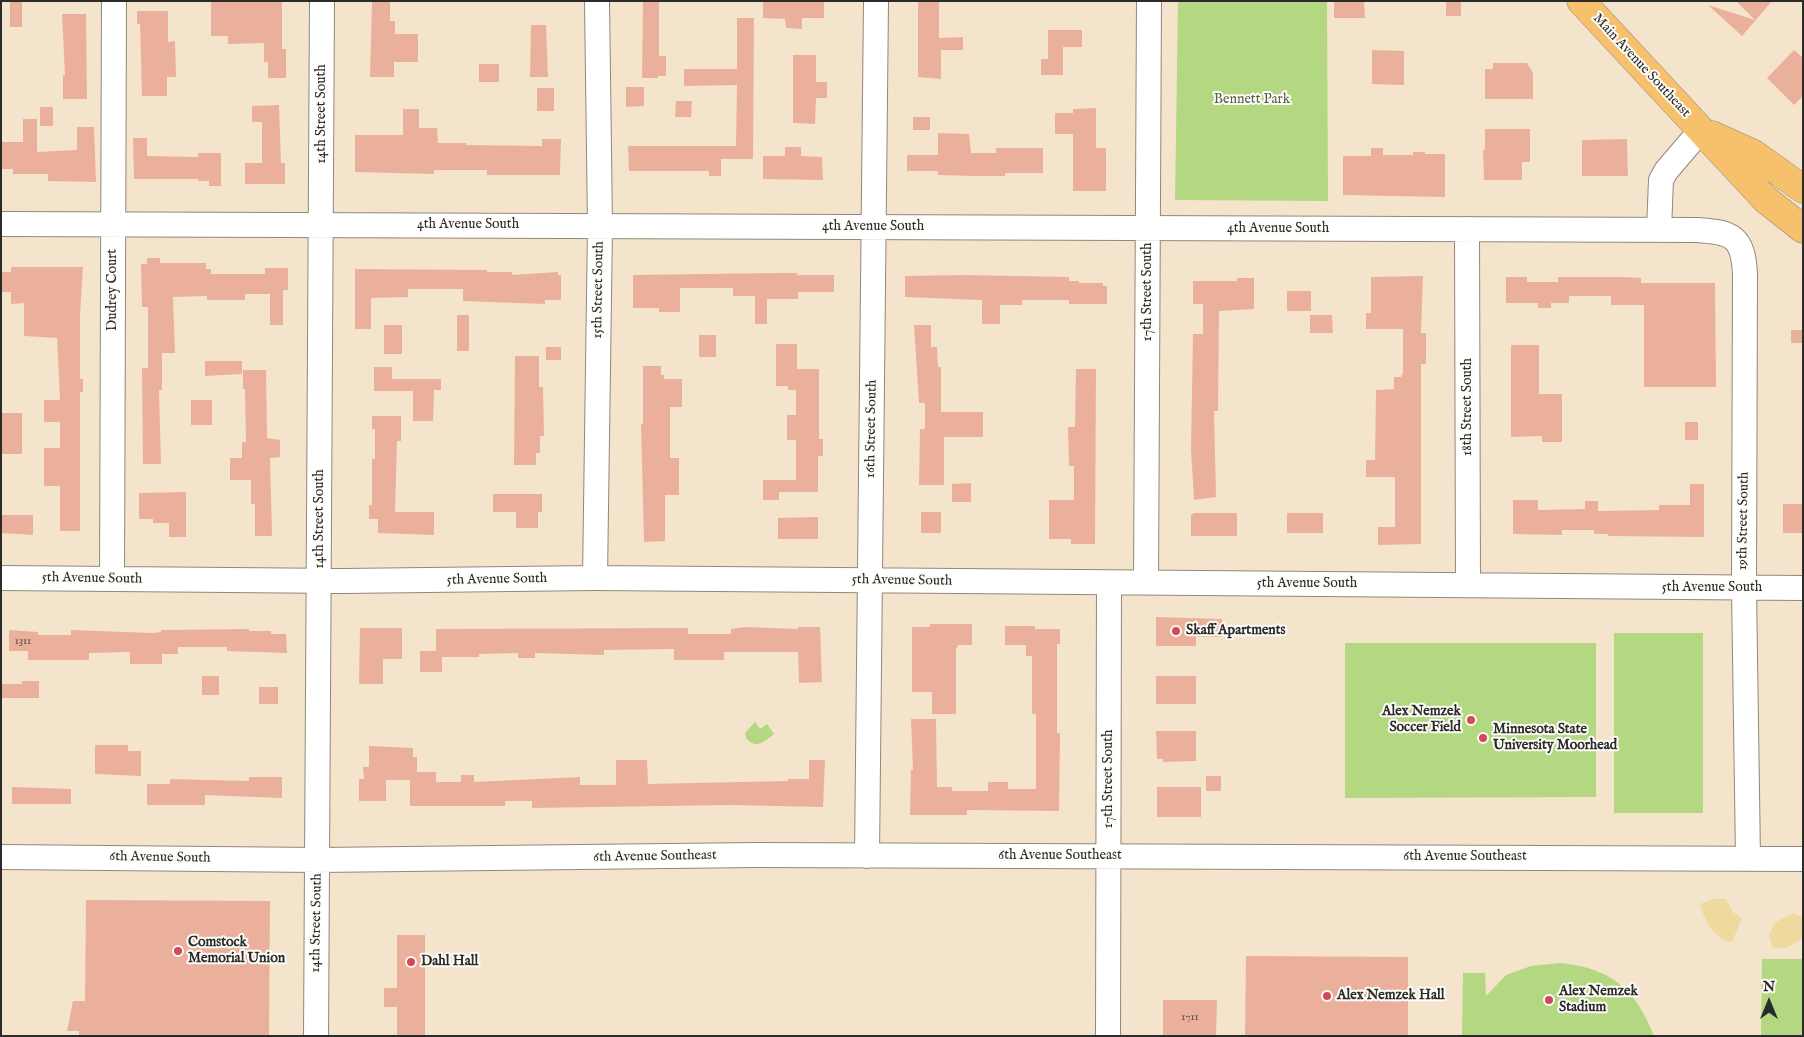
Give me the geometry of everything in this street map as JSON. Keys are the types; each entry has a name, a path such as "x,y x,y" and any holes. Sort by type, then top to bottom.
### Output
{"main road":[{"name":"Main Avenue Southeast","path":"1581,1 1765,199 1803,229"},
{"name":"Main Avenue Southeast","path":"1701,130 1754,154 1803,189"}],"street":[{"name":"Dudrey Court","path":"112,579 114,1"},
{"name":"14th Street South","path":"316,1036 322,1"},
{"name":"15th Street South","path":"595,578 600,226 598,1"},
{"name":"16th Street South","path":"866,856 875,227 876,1"},
{"name":"17th Street South","path":"1146,582 1149,1"},
{"path":"1659,230 1661,180 1666,171 1701,130"},
{"name":"4th Avenue South","path":"1,224 1659,230 1716,231 1725,233 1739,246"},
{"name":"18th Street South","path":"1467,229 1468,585"},
{"name":"19th Street South","path":"1739,246 1744,255 1746,331 1744,588 1748,858"},
{"name":"5th Avenue South","path":"1,578 319,581 595,578 1803,588"},
{"name":"17th Street South","path":"1108,1036 1109,583"},
{"name":"6th Avenue Southeast","path":"318,860 866,856 1803,858"},
{"name":"6th Avenue South","path":"1,857 318,860"}],"green space":[{"name":"Bennett Park","path":"1178,1 1327,1 1328,201 1175,200"},
{"path":"1614,633 1703,633 1703,813 1614,813"},
{"name":"Alex Nemzek Soccer Field","path":"1345,643 1596,643 1596,797 1345,798"},
{"path":"755,722 760,729 767,724 774,734 760,744 753,744 746,738 745,733"},
{"path":"1762,959 1803,959 1803,1036 1761,1036"},
{"name":"Alex Nemzek Stadium","path":"1561,963 1594,970 1620,984 1639,1005 1654,1036 1462,1036 1463,973 1485,973 1486,996 1506,975 1531,966"}],"sand":[{"path":"1713,899 1726,899 1733,912 1742,918 1732,942 1715,933 1704,916 1700,904"},
{"path":"1793,913 1803,917 1803,938 1786,948 1773,948 1769,937 1774,923"}],"building":[{"path":"10,1 22,1 22,27 10,27"},
{"path":"211,1 282,1 282,49 286,49 286,78 268,78 268,62 264,62 264,43 228,44 228,36 211,36"},
{"path":"372,1 390,1 390,21 395,21 395,34 418,34 418,62 394,62 394,77 370,77"},
{"path":"643,1 659,1 659,56 666,56 666,76 658,76 658,78 642,78"},
{"path":"763,1 824,1 824,18 802,18 802,29 786,28 785,19 763,18"},
{"path":"918,1 939,1 939,38 963,37 963,50 941,50 941,79 918,77"},
{"path":"1334,1 1364,1 1365,18 1334,18"},
{"path":"1446,1 1461,1 1461,16 1446,16"},
{"path":"1736,1 1772,1 1742,36 1708,5 1755,20"},
{"path":"137,11 168,11 168,42 175,41 176,77 167,77 167,96 142,96 140,24 137,24"},
{"path":"62,14 86,14 87,99 63,99 63,75 65,75"},
{"path":"737,18 754,18 753,159 721,159 721,176 709,176 709,171 629,171 628,146 736,146 737,85 684,86 684,69 737,69"},
{"path":"531,25 546,25 548,77 530,77"},
{"path":"1048,30 1082,30 1082,47 1063,47 1063,75 1041,75 1041,59 1048,59"},
{"path":"1372,50 1404,51 1404,85 1372,84"},
{"path":"1794,50 1803,58 1803,96 1794,105 1767,78"},
{"path":"793,55 816,55 816,82 827,82 827,98 816,98 815,124 793,123"},
{"path":"1493,63 1527,63 1533,73 1533,99 1485,99 1485,69 1493,69"},
{"path":"479,64 499,64 499,82 479,82"},
{"path":"626,87 644,87 644,106 626,107"},
{"path":"537,88 554,88 554,111 537,111"},
{"path":"676,101 692,101 691,117 675,117"},
{"path":"279,105 281,163 285,163 285,184 245,184 245,163 262,163 262,122 252,122 252,106"},
{"path":"40,107 53,107 53,126 40,126"},
{"path":"1096,108 1096,148 1106,148 1106,191 1073,191 1073,134 1055,134 1055,113 1073,113 1073,109"},
{"path":"403,109 419,109 419,128 437,128 438,143 542,146 542,139 561,139 560,175 487,175 487,170 434,170 434,174 355,172 355,135 403,135"},
{"path":"913,117 930,117 930,130 913,130"},
{"path":"23,119 37,119 37,152 77,150 77,127 94,127 96,182 48,181 48,174 13,174 13,169 1,169 1,142 23,142"},
{"path":"1485,129 1530,129 1530,162 1522,162 1522,180 1484,180 1483,150 1485,150"},
{"path":"938,133 969,134 971,153 996,153 996,148 1043,148 1043,173 1005,173 1005,176 975,176 938,175 938,171 907,171 907,155 938,155"},
{"path":"133,138 147,138 147,156 198,157 198,153 221,153 221,186 209,186 209,181 198,181 198,179 134,179"},
{"path":"1627,139 1628,176 1582,176 1582,140"},
{"path":"785,147 801,147 801,156 822,157 823,180 763,179 763,156 785,156"},
{"path":"1371,148 1383,148 1383,155 1413,155 1413,152 1445,154 1445,197 1343,195 1343,156 1371,156"},
{"path":"147,258 160,258 160,263 206,263 206,269 211,269 211,274 265,274 265,268 288,268 288,290 283,290 283,325 270,325 270,294 245,294 245,300 207,300 207,296 173,297 175,353 162,353 162,390 159,390 161,464 143,464 142,368 148,368 148,307 142,307 141,264 147,264"},
{"path":"11,267 83,267 80,316 80,379 83,379 83,392 80,392 80,531 60,531 60,486 44,486 44,448 60,448 60,422 44,422 44,400 60,400 57,338 24,336 24,303 11,304 11,292 1,292 1,272 11,272"},
{"path":"355,269 487,270 487,272 512,272 512,275 558,272 558,275 561,275 561,300 545,300 545,304 463,301 463,289 408,289 408,297 371,298 371,329 355,329"},
{"path":"797,273 797,275 834,275 834,292 798,292 798,299 767,299 767,324 755,324 755,296 733,296 733,288 680,288 680,312 659,312 659,308 633,308 633,275"},
{"path":"905,276 1069,277 1069,281 1079,281 1079,283 1103,283 1103,286 1107,286 1107,304 1069,304 1069,300 1022,300 1022,305 1000,305 1000,324 982,324 982,300 905,297"},
{"path":"1423,276 1421,333 1426,333 1426,364 1421,364 1421,544 1378,545 1378,527 1395,527 1395,477 1366,477 1366,460 1375,460 1376,390 1394,389 1394,377 1401,377 1403,373 1403,329 1366,329 1366,313 1371,313 1371,277"},
{"path":"1506,277 1527,277 1527,282 1558,282 1558,277 1624,277 1641,278 1641,283 1715,283 1716,387 1644,387 1644,305 1611,305 1611,296 1569,296 1569,303 1551,303 1551,308 1538,308 1538,303 1506,303"},
{"path":"1237,278 1254,278 1254,309 1219,311 1218,411 1214,411 1216,497 1194,500 1191,449 1193,334 1203,334 1203,304 1193,304 1193,281 1237,281"},
{"path":"1287,291 1311,291 1311,311 1287,311"},
{"path":"457,315 469,315 469,351 457,351"},
{"path":"1310,315 1332,315 1333,333 1310,333"},
{"path":"384,325 402,325 402,354 384,354"},
{"path":"914,325 931,325 931,347 937,347 938,367 941,367 941,412 983,412 983,437 944,437 944,485 919,485 920,429 925,429 925,403 919,403"},
{"path":"1791,330 1803,330 1803,343 1791,343"},
{"path":"699,335 716,335 716,357 699,357"},
{"path":"776,344 797,344 797,369 819,369 819,439 823,439 823,456 818,456 818,492 779,492 779,500 763,500 763,480 796,480 796,440 787,440 787,415 796,415 796,390 788,390 788,386 776,386"},
{"path":"1511,345 1539,345 1539,394 1562,394 1562,442 1542,442 1542,436 1511,437"},
{"path":"546,347 561,347 561,360 546,360"},
{"path":"515,356 539,356 539,387 543,387 544,436 540,436 540,453 536,453 536,465 514,465"},
{"path":"205,361 242,361 242,374 205,376"},
{"path":"643,366 661,366 661,375 664,375 664,379 682,379 682,407 670,407 670,458 679,458 679,495 665,495 665,541 644,542 641,424 643,424"},
{"path":"374,367 392,367 392,379 441,379 441,390 434,390 433,421 413,421 413,391 374,391"},
{"path":"1076,369 1096,369 1095,544 1071,544 1071,539 1049,539 1049,500 1074,500 1074,466 1069,466 1068,427 1075,427"},
{"path":"243,370 266,370 267,438 280,440 280,457 270,458 272,536 255,536 255,504 251,504 251,480 230,480 230,458 242,458 242,442 246,442"},
{"path":"191,400 212,400 212,425 191,425"},
{"path":"1,413 22,413 22,454 1,454"},
{"path":"372,416 401,416 401,441 397,441 395,512 434,512 434,535 378,533 378,519 369,519 369,505 372,505 372,459 375,459 375,429 372,429"},
{"path":"1685,422 1698,422 1698,440 1685,440"},
{"path":"971,483 971,502 952,502 952,484"},
{"path":"1690,484 1704,484 1704,537 1608,536 1608,534 1594,534 1594,530 1562,530 1562,535 1513,534 1513,500 1538,500 1538,510 1585,509 1585,501 1598,501 1598,511 1659,510 1659,505 1690,505"},
{"path":"186,492 186,537 169,537 169,523 153,523 153,519 139,519 139,493"},
{"path":"493,494 542,494 542,512 538,512 538,528 516,528 516,512 493,512"},
{"path":"1783,504 1803,504 1803,533 1783,533"},
{"path":"921,512 941,512 941,533 921,533"},
{"path":"1194,513 1237,513 1237,536 1191,536 1191,515"},
{"path":"1287,513 1323,513 1323,533 1287,533"},
{"path":"1,515 33,515 33,535 1,533"},
{"path":"818,517 818,539 778,539 778,518"},
{"name":"Skaff Apartments","path":"1156,617 1222,619 1222,637 1196,637 1196,646 1156,646"},
{"path":"930,624 972,624 972,645 958,645 956,650 956,714 932,714 932,692 912,692 912,627 930,627"},
{"path":"1005,626 1035,626 1035,629 1060,629 1060,644 1057,644 1057,733 1060,733 1059,811 967,810 967,815 910,815 911,770 913,770 911,719 936,719 937,787 952,787 952,791 988,791 988,782 1008,782 1008,789 1036,789 1036,714 1032,714 1032,656 1026,656 1026,645 1005,645"},
{"path":"745,627 798,629 798,627 820,627 822,682 799,683 798,652 724,652 724,660 674,660 674,649 604,650 604,655 535,653 535,658 518,658 518,653 479,654 479,657 442,657 442,672 420,672 420,651 436,651 436,629 688,628 688,634 731,634 731,629"},
{"path":"360,628 402,628 402,659 383,659 383,684 359,684"},
{"path":"249,629 249,631 271,631 271,634 286,634 287,653 227,651 227,647 178,647 178,654 162,654 162,664 130,664 130,652 89,653 89,660 28,660 28,651 9,651 9,630 38,632 38,635 71,635 71,630 153,633 161,632 161,630"},
{"path":"202,676 219,676 219,695 202,695"},
{"path":"1156,676 1196,676 1196,704 1156,704"},
{"path":"22,681 39,681 39,698 1,698 1,684 22,684"},
{"path":"259,687 278,687 278,704 259,704"},
{"path":"1156,731 1196,731 1196,761 1163,762 1163,759 1157,759"},
{"path":"95,745 128,745 128,751 141,751 141,776 95,774"},
{"path":"369,746 413,748 413,757 417,757 417,772 436,772 436,782 461,782 461,775 474,775 474,782 580,777 580,785 616,785 616,760 647,760 648,784 788,781 788,779 809,779 809,760 825,760 823,807 730,805 532,808 532,801 505,801 505,806 410,806 410,780 386,780 386,801 359,801 359,779 364,779 363,767 369,767"},
{"path":"1206,776 1221,776 1221,791 1206,791"},
{"path":"249,777 282,777 282,798 205,795 205,805 147,805 147,784 170,784 170,779 249,781"},
{"path":"12,787 71,789 71,804 12,804"},
{"path":"1157,787 1201,787 1201,817 1157,817"},
{"name":"Comstock Memorial Union","path":"86,900 270,901 269,1036 79,1036 79,1031 67,1031 73,1001 85,1001"},
{"name":"Dahl Hall","path":"397,935 425,935 425,1036 397,1036 397,1007 384,1007 384,988 397,988"},
{"name":"Alex Nemzek Hall","path":"1246,956 1408,957 1408,1036 1245,1036"},
{"path":"1163,1000 1217,1000 1216,1036 1163,1036"}],"place":[{"name":"Skaff Apartments","path":"1176,631"},
{"name":"Alex Nemzek Soccer Field","path":"1471,720"},
{"name":"Minnesota State University Moorhead","path":"1483,738"},
{"name":"Comstock Memorial Union","path":"178,951"},
{"name":"Dahl Hall","path":"411,962"},
{"name":"Alex Nemzek Hall","path":"1327,996"},
{"name":"Alex Nemzek Stadium","path":"1549,1000"}]}
